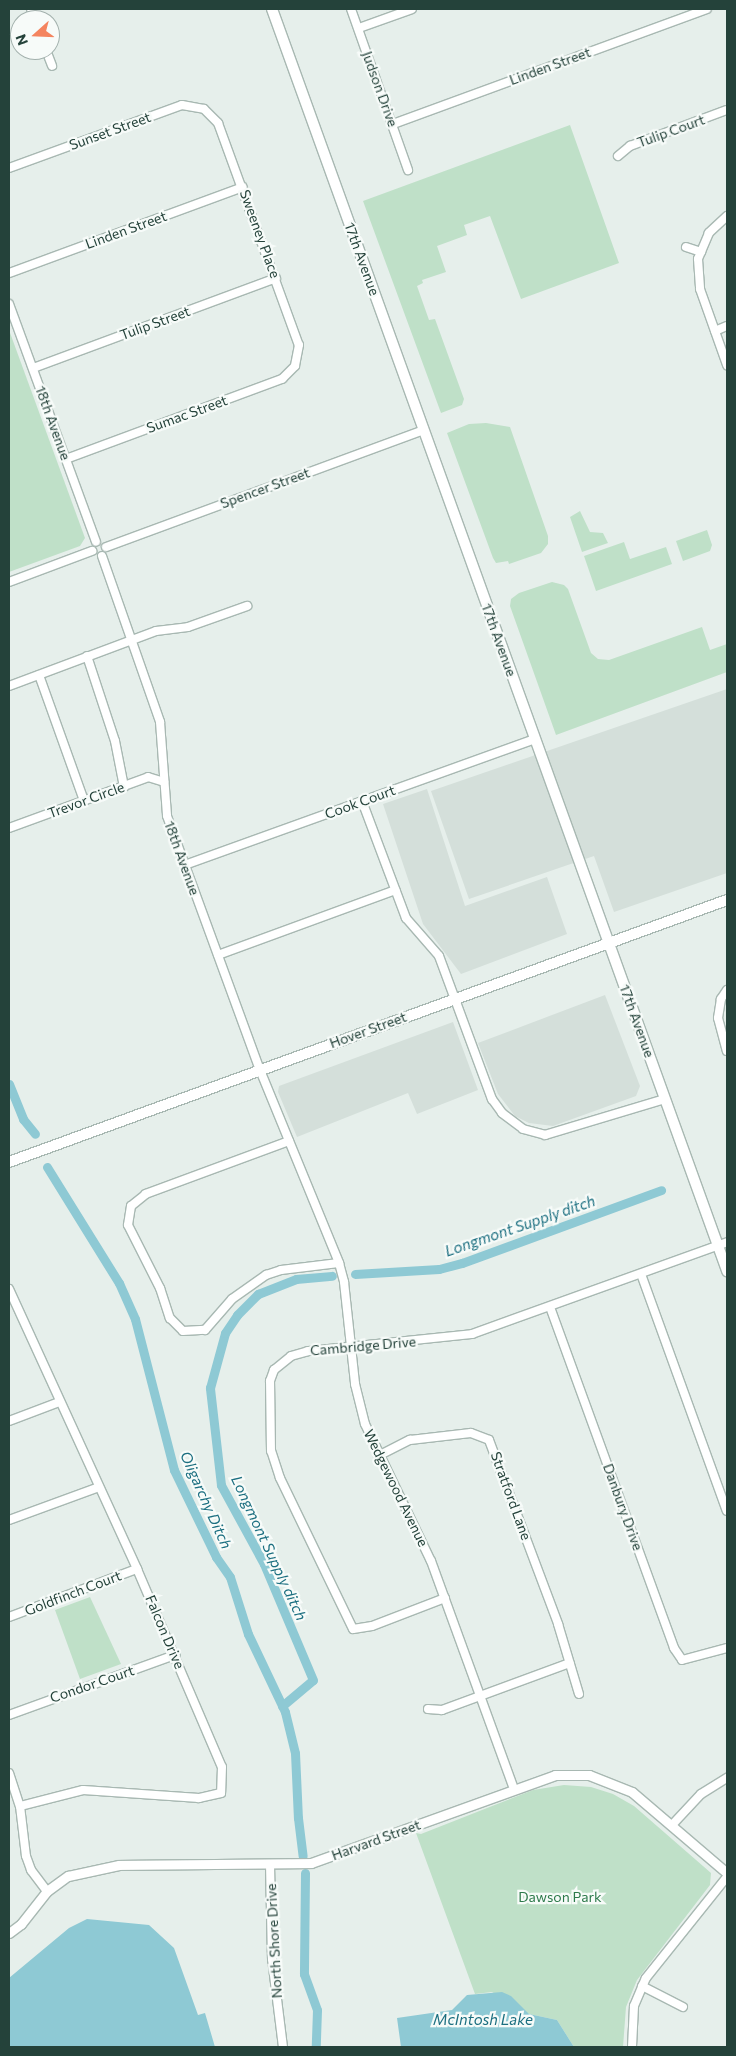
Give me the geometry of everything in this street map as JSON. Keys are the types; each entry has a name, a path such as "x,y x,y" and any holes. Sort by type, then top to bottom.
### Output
{"main road":[{"name":"17th Avenue","path":"272,9 664,1099 723,1244 727,1271"},
{"name":"Hover Street","path":"9,1162 727,900"}],"street":[{"name":"Judson Drive","path":"352,9 408,170"},
{"path":"358,28 412,9"},
{"name":"Linden Street","path":"393,124 707,9"},
{"path":"50,60 52,66"},
{"name":"Sunset Street","path":"9,168 182,106 193,105 211,114"},
{"name":"Tulip Court","path":"618,156 630,146 727,110"},
{"name":"Sweeney Place","path":"211,114 218,123 276,278 299,345 299,358"},
{"name":"Linden Street","path":"9,274 243,187"},
{"path":"727,216 708,233 698,259 700,289 727,365"},
{"path":"686,248 701,252"},
{"name":"Tulip Street","path":"33,368 276,278"},
{"name":"18th Avenue","path":"9,304 96,542"},
{"path":"715,331 727,326"},
{"name":"Sumac Street","path":"66,459 282,379 299,358"},
{"name":"Spencer Street","path":"106,547 424,430"},
{"path":"9,582 92,551 96,542 106,547 102,556 92,551"},
{"name":"18th Avenue","path":"102,556 160,722 167,816 260,1070"},
{"path":"9,686 156,631 188,627 247,606"},
{"path":"87,656 115,741 124,786"},
{"path":"39,675 84,801"},
{"name":"Cook Court","path":"185,865 535,739"},
{"name":"Trevor Circle","path":"9,828 148,778 164,782"},
{"path":"362,801 406,918 439,956 492,1099 502,1114 524,1129 545,1135 557,1134 664,1099"},
{"path":"218,956 396,890"},
{"path":"727,990 721,999 718,1018 727,1052"},
{"name":"Wedgewood Avenue","path":"260,1070 344,1282 350,1347 365,1424 378,1456 431,1561 514,1789"},
{"path":"289,1141 146,1194 131,1206 128,1225 160,1288 170,1318 183,1331 205,1330 232,1299 266,1275 281,1270 338,1263"},
{"name":"Cambridge Drive","path":"445,1598 372,1626 353,1629 308,1529 280,1478 271,1450 270,1381 274,1370 282,1361 308,1350 465,1335 550,1307 723,1244"},
{"path":"641,1274 727,1511"},
{"name":"Falcon Drive","path":"9,1289 59,1402 137,1569 222,1767 221,1793 199,1798 83,1790 20,1806"},
{"name":"Danbury Drive","path":"550,1307 674,1648 682,1660 727,1648"},
{"path":"9,1420 59,1402"},
{"name":"Stratford Lane","path":"378,1456 410,1440 471,1433 488,1440 570,1663 579,1694"},
{"path":"9,1520 98,1486"},
{"name":"Goldfinch Court","path":"9,1617 137,1569"},
{"name":"Condor Court","path":"9,1715 175,1655"},
{"path":"428,1709 442,1710 570,1663"},
{"path":"9,1773 20,1806 26,1856 31,1870 47,1891"},
{"name":"Harvard Street","path":"9,1933 21,1924 47,1891 68,1876 119,1865 297,1865 325,1859 555,1775 589,1775 632,1792 672,1824 727,1873"},
{"path":"672,1824 702,1794 727,1778"},
{"name":"North Shore Drive","path":"270,1864 272,1959 283,2047"},
{"path":"632,2047 634,2006 642,1986 727,1877"},
{"path":"642,1986 683,2007"}],"shaded area":[{"path":"727,689 727,873 614,912 594,856 469,899 431,791"},
{"path":"427,789 465,906 547,877 567,934 461,974 423,924 383,804"},
{"path":"605,995 640,1086 636,1096 553,1126 529,1123 515,1116 498,1094 478,1043"},
{"path":"453,1022 478,1090 417,1114 408,1093 297,1137 278,1092 279,1086"}],"green space":[{"path":"570,125 619,263 521,299 490,216 464,225 467,235 437,246 446,272 422,280 423,283 417,286 429,320 435,319 464,399 462,405 441,413 363,201"},
{"path":"9,330 85,538 80,546 9,572"},
{"path":"486,423 510,427 548,536 548,544 541,553 509,564 508,561 496,563 493,558 447,433 469,424"},
{"path":"580,511 590,532 603,533 608,543 582,552 570,517"},
{"path":"707,530 712,545 710,551 683,561 676,541"},
{"path":"624,542 630,559 666,547 672,564 596,591 584,556"},
{"path":"552,582 564,585 568,589 591,653 598,659 609,660 702,627 710,650 727,644 727,672 556,735 510,606 511,599 519,593"},
{"path":"90,1597 121,1664 80,1679 55,1610"},
{"name":"Dawson Park","path":"564,1785 591,1787 613,1794 634,1806 711,1873 710,1885 637,1980 626,2007 623,2047 574,2047 557,2020 529,2014 492,1992 475,1994 416,1833 421,1834 533,1790"}],"water":[{"path":"87,1919 149,1925 174,1948 198,2015 205,2013 215,2047 9,2047 9,1978 69,1928"},
{"name":"McIntosh Lake","path":"502,1992 511,1996 529,2014 557,2020 574,2047 401,2047 397,2018 452,2010 467,1995"}],"waterway":[{"name":"Oligarchy Ditch","path":"9,1084 23,1119 35,1134"},
{"name":"Oligarchy Ditch","path":"47,1167 119,1283 135,1319 174,1470 216,1557 230,1577 248,1634 285,1712 295,1753 298,1818 303,1856"},
{"name":"Longmont Supply ditch","path":"355,1274 439,1269 462,1263 661,1190"},
{"name":"Longmont Supply ditch","path":"282,1706 313,1680 264,1564 221,1485 210,1388 225,1333 237,1315 258,1294 296,1279 332,1276"},
{"name":"Oligarchy Ditch","path":"305,1873 304,1974 317,2010 316,2047"}]}
